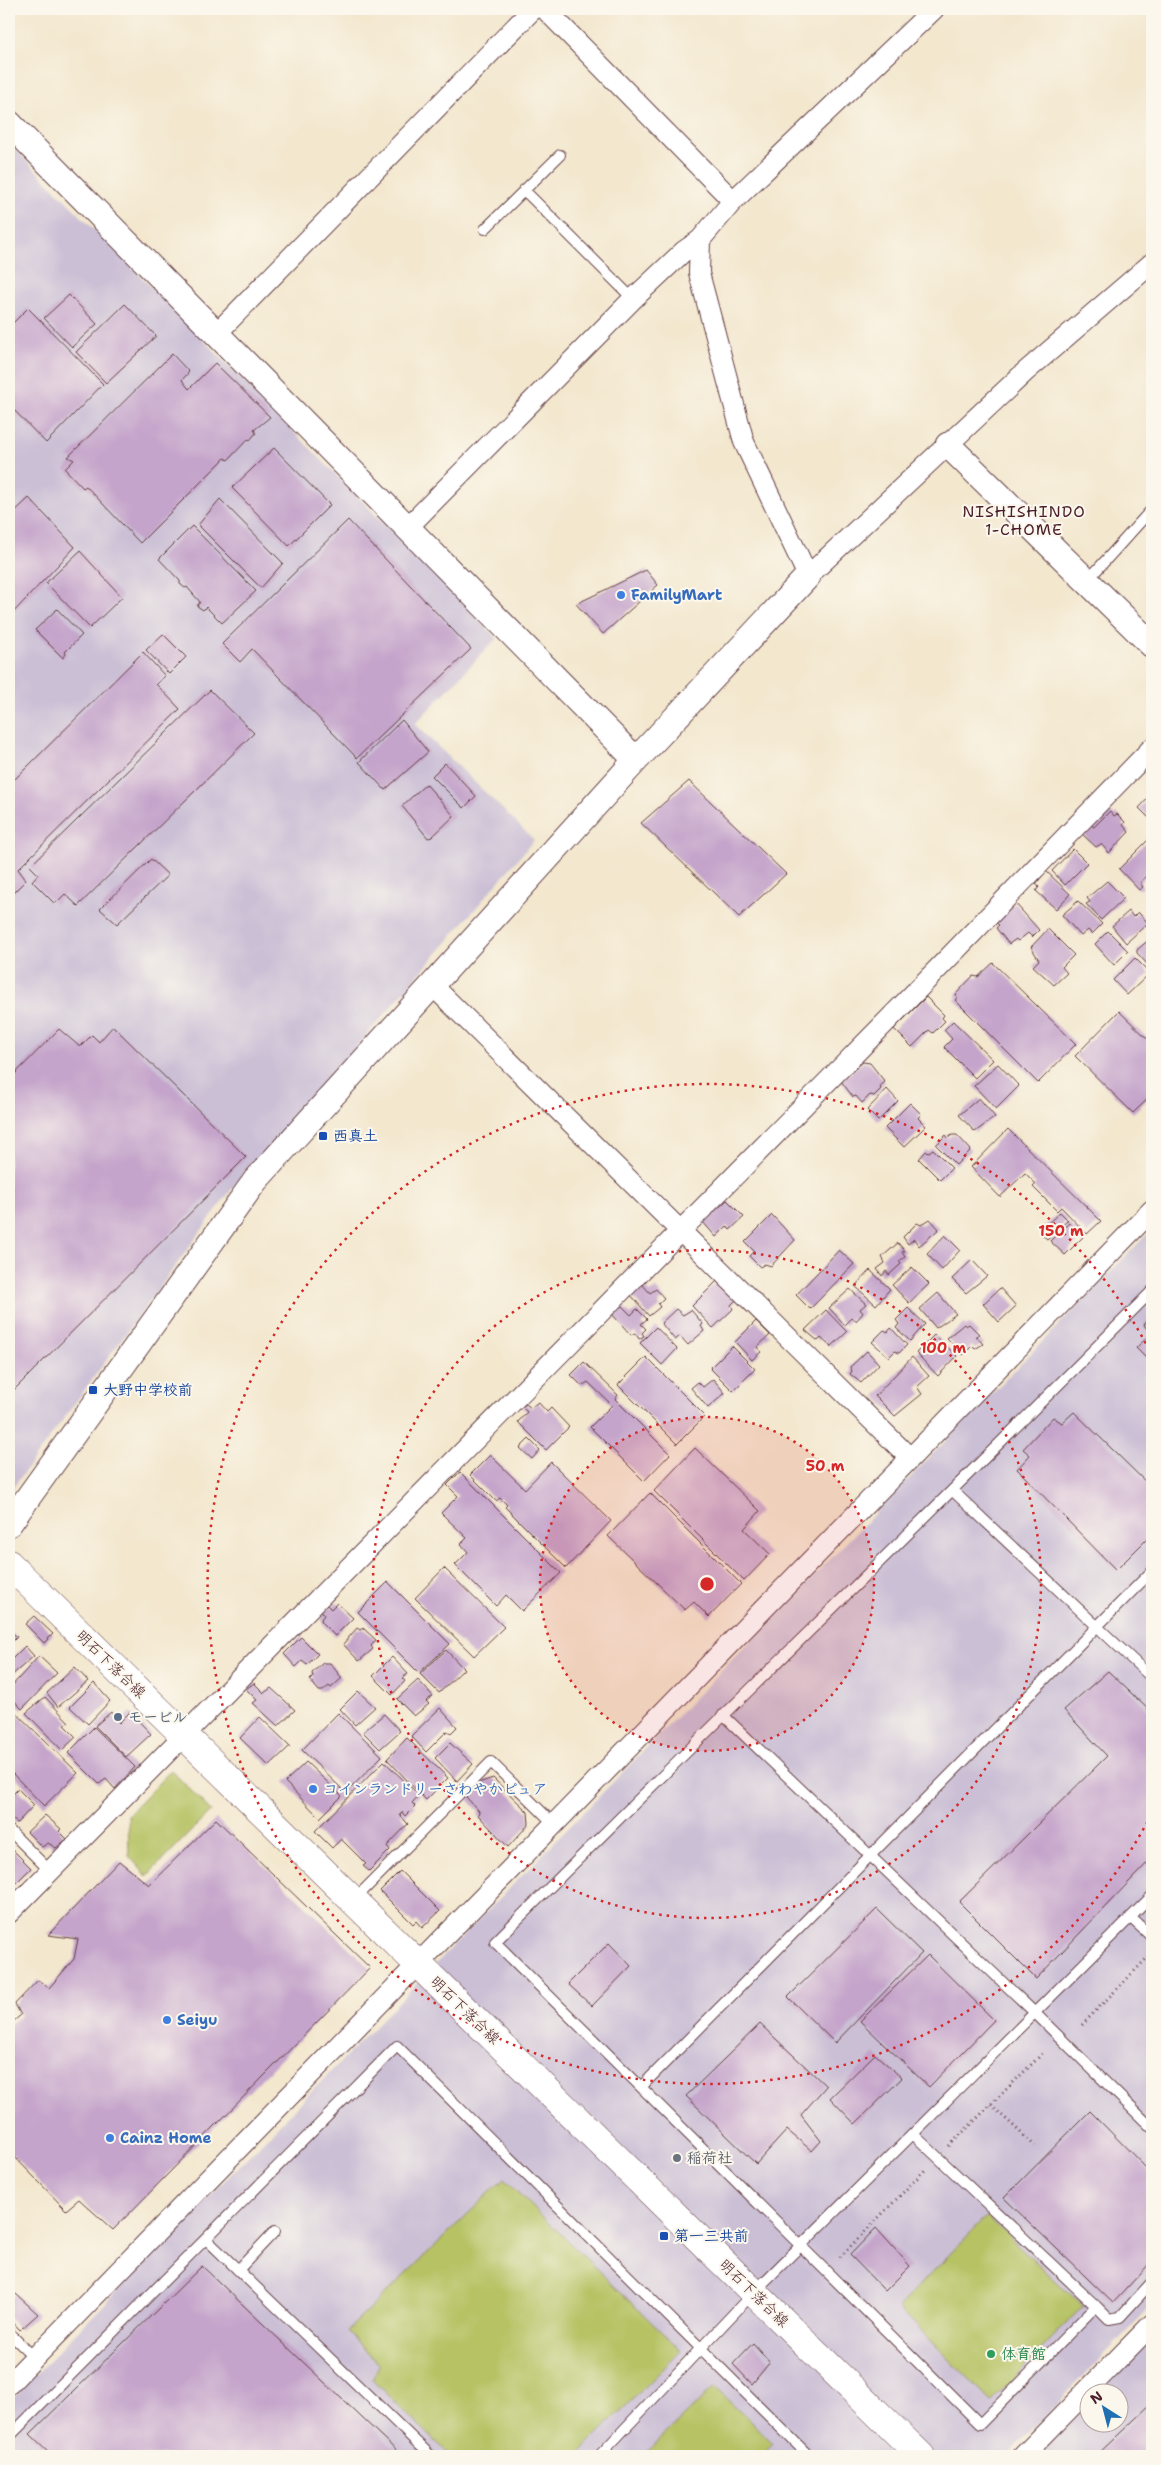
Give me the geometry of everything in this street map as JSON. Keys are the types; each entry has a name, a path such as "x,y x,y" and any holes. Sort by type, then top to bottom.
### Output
{"main road":[{"name":"明石下落合線","path":"9,1564 921,2456"}],"street":[{"path":"216,334 533,9"},
{"path":"545,9 734,201"},
{"path":"407,528 633,299 684,251 700,240 734,201 934,9"},
{"path":"9,123 636,760"},
{"path":"700,240 699,273 744,442 808,576"},
{"path":"9,1524 255,1180 636,760 808,576 1025,372 1152,264"},
{"path":"948,445 1152,645"},
{"path":"9,1913 889,1019 1152,748"},
{"path":"432,985 910,1458"},
{"path":"9,2384 1152,1210"},
{"path":"1023,2456 1152,2324"}],"lane":[{"path":"485,229 560,154"},
{"path":"524,190 633,299"},
{"path":"1087,581 1152,509"},
{"path":"1096,2306 980,2424 495,1942 723,1715 953,1491 1152,1291"},
{"path":"953,1491 1152,1678"},
{"path":"641,2087 1152,1571"},
{"path":"723,1715 1035,2013 1152,2128"},
{"path":"354,1900 491,1762 554,1824"},
{"path":"9,1830 50,1870"},
{"path":"599,2456 754,2292 1152,1896"},
{"path":"1131,1918 1152,1937"},
{"path":"9,2438 397,2046 809,2456"},
{"path":"913,2134 1109,2319 1120,2316 1152,2282"},
{"path":"238,2270 275,2231"},
{"path":"206,2239 431,2456"},
{"path":"9,2332 35,2358"}],"path":[{"path":"1082,2025 1152,1953"},
{"path":"991,2105 1035,2146"}],"shaded area":[{"path":"9,143 497,638 415,724 534,840 257,1163 245,1171 9,1493"},
{"path":"1152,1229 1152,2305 1007,2456 9,2456 9,2402"},
{"path":"1152,2338 1152,2456 1037,2456 1078,2413 1078,2432 1128,2432 1128,2382 1109,2382"}],"green space":[{"path":"171,1770 211,1811 147,1876 129,1856 128,1815"},
{"path":"504,2179 681,2351 576,2456 451,2456 372,2380 379,2365 347,2331"},
{"name":"体育館","path":"987,2216 1083,2306 991,2402 898,2307"},
{"path":"714,2387 773,2443 760,2456 652,2456 647,2452"}],"building":[{"path":"69,295 97,324 72,347 44,318"},
{"path":"125,304 156,336 106,383 76,352"},
{"path":"28,308 103,384 46,443 9,405 9,327"},
{"path":"172,354 189,372 182,380 189,389 215,363 270,417 254,430 256,433 250,440 248,439 228,460 225,458 140,543 86,486 83,488 65,469 74,460 68,457"},
{"path":"274,448 330,505 289,546 232,488"},
{"path":"29,498 75,547 9,617 9,517"},
{"path":"220,499 283,563 261,588 198,525"},
{"path":"348,520 471,649 357,758 252,649 240,662 222,644"},
{"path":"192,526 256,591 222,623 206,607 203,610 197,606 200,602 187,587 185,588 180,584 180,581 159,559"},
{"path":"80,551 122,597 90,628 46,583"},
{"name":"FamilyMart","path":"646,570 658,585 603,634 576,604"},
{"path":"57,609 82,635 65,652 66,654 63,658 35,630"},
{"path":"163,634 186,657 169,674 146,650"},
{"path":"143,652 165,676 156,684 180,709 18,869 26,880 9,897 9,785"},
{"path":"210,690 254,733 78,906 65,894 55,904 32,881 38,874 30,866"},
{"path":"402,720 428,752 385,790 359,762"},
{"path":"445,763 476,796 464,808 432,776"},
{"path":"689,781 786,874 739,917 641,823"},
{"path":"426,784 454,816 432,837 428,838 402,806"},
{"path":"1152,794 1152,821 1139,808"},
{"path":"1110,811 1114,816 1117,814 1125,822 1123,825 1129,832 1109,853 1101,844 1096,847 1081,833 1090,824 1094,827"},
{"path":"1148,840 1152,845 1152,876 1149,879 1146,876 1140,883 1143,887 1139,890 1119,869"},
{"path":"1073,849 1087,863 1065,885 1052,871"},
{"path":"151,859 168,875 117,924 100,909"},
{"path":"1046,871 1070,894 1056,909 1036,891 1039,887 1036,884"},
{"path":"1107,881 1124,898 1101,920 1086,904 1090,902 1087,898"},
{"path":"1078,901 1102,924 1092,934 1088,930 1081,936 1062,915"},
{"path":"1015,903 1039,930 1032,937 1028,933 1018,941 1016,939 1009,944 996,928 999,925 994,921"},
{"path":"1129,911 1133,917 1138,912 1148,923 1126,943 1112,926"},
{"path":"1048,929 1074,955 1062,967 1067,973 1054,985 1033,966 1039,960 1031,947"},
{"path":"1108,931 1128,951 1114,965 1095,944"},
{"path":"1152,937 1152,963 1149,966 1137,953 1137,950"},
{"path":"1135,958 1150,973 1127,995 1113,980"},
{"path":"993,963 1076,1044 1038,1083 955,1000 957,998 956,994 973,976 978,977"},
{"path":"926,997 944,1015 942,1018 945,1021 933,1033 929,1030 912,1047 894,1029"},
{"path":"1119,1011 1152,1043 1152,1097 1133,1113 1075,1056"},
{"path":"953,1021 993,1060 975,1078 944,1047 952,1039 944,1030"},
{"path":"113,1026 246,1157 9,1395 9,1080 59,1029 80,1047 92,1035 99,1042"},
{"path":"863,1062 870,1063 885,1082 874,1096 870,1095 862,1103 856,1096 853,1097 841,1081"},
{"path":"998,1064 1019,1086 996,1109 974,1086"},
{"path":"887,1089 898,1101 878,1121 867,1110"},
{"path":"979,1098 995,1117 975,1132 959,1115"},
{"path":"910,1103 921,1114 918,1118 926,1126 904,1147 885,1128"},
{"path":"1008,1129 1101,1221 1087,1234 1061,1207 1057,1211 1033,1187 1036,1184 1025,1173 1000,1197 971,1167"},
{"path":"946,1135 948,1138 952,1135 957,1135 971,1150 956,1165 936,1145"},
{"path":"933,1149 952,1168 940,1180 919,1159 926,1151 929,1152"},
{"path":"727,1200 744,1217 730,1230 727,1226 716,1237 703,1222"},
{"path":"1060,1212 1068,1220 1047,1239 1039,1232"},
{"path":"772,1215 795,1240 771,1266 765,1264 760,1267 749,1256 754,1251 745,1242"},
{"path":"930,1219 939,1229 919,1246 914,1239 908,1244 903,1237 917,1223 921,1225"},
{"path":"1069,1223 1083,1237 1065,1255 1050,1241"},
{"path":"945,1235 960,1250 942,1270 927,1254"},
{"path":"898,1243 905,1251 902,1252 905,1257 899,1261 901,1264 889,1275 886,1271 882,1276 877,1269 885,1263 882,1257"},
{"path":"839,1250 854,1264 810,1309 796,1295"},
{"path":"972,1260 987,1276 966,1293 952,1279"},
{"path":"912,1267 929,1284 909,1303 892,1285"},
{"path":"870,1270 890,1289 876,1305 855,1286"},
{"path":"719,1279 738,1298 731,1305 733,1309 713,1328 692,1306"},
{"path":"642,1284 650,1293 656,1289 664,1298 658,1304 660,1307 649,1316 630,1294"},
{"path":"1000,1288 1016,1306 999,1322 983,1304"},
{"path":"850,1289 866,1304 860,1309 863,1313 856,1321 852,1318 845,1325 829,1308"},
{"path":"938,1293 956,1314 936,1328 920,1309"},
{"path":"620,1304 631,1315 637,1309 647,1319 641,1324 646,1329 642,1333 644,1336 639,1339 635,1333 631,1335 611,1313"},
{"path":"908,1308 925,1324 910,1341 896,1328 899,1324 896,1320"},
{"path":"676,1309 683,1315 691,1310 703,1324 701,1326 704,1331 688,1345 680,1336 675,1340 661,1323"},
{"path":"826,1310 847,1332 831,1347 821,1338 818,1341 805,1330"},
{"path":"1152,1316 1152,1364 1136,1348 1151,1334 1144,1325"},
{"path":"756,1321 770,1335 757,1347 761,1352 752,1360 735,1342"},
{"path":"964,1324 966,1326 969,1324 979,1334 976,1336 983,1344 975,1349 972,1346 963,1355 947,1338"},
{"path":"656,1327 677,1349 662,1365 640,1343"},
{"path":"891,1328 907,1345 899,1353 895,1351 889,1357 872,1342 884,1330 888,1332"},
{"path":"934,1335 957,1356 938,1376 916,1353"},
{"path":"732,1346 755,1369 733,1391 710,1368"},
{"path":"867,1351 879,1364 861,1383 850,1374 852,1371 850,1367"},
{"path":"646,1357 705,1416 677,1444 618,1385"},
{"path":"912,1357 929,1376 917,1387 922,1394 895,1416 875,1396"},
{"path":"584,1362 618,1395 615,1399 670,1454 644,1481 590,1427 612,1405 588,1382 582,1386 571,1375"},
{"path":"713,1379 725,1393 708,1408 691,1388 698,1382 703,1387"},
{"path":"538,1402 547,1412 551,1408 569,1427 546,1450 518,1422 527,1412 522,1407 526,1404 531,1408"},
{"path":"1074,1412 1152,1488 1152,1534 1116,1570 1017,1469 1030,1455 1023,1449 1053,1417 1062,1423"},
{"path":"529,1439 540,1450 532,1459 520,1448"},
{"path":"695,1448 760,1511 744,1529 770,1554 744,1581 654,1491"},
{"path":"490,1455 525,1489 551,1462 611,1521 566,1568 505,1507 507,1505 500,1498 496,1501 470,1475"},
{"path":"460,1472 561,1573 522,1611 506,1595 496,1606 455,1565 468,1552 461,1544 467,1538 441,1513 458,1496 447,1485"},
{"path":"650,1493 741,1584 709,1617 694,1602 685,1610 608,1536"},
{"path":"444,1568 504,1627 474,1656 415,1598"},
{"path":"388,1582 450,1644 419,1673 358,1612"},
{"path":"337,1603 353,1618 335,1636 322,1623 321,1619 324,1615 321,1610 327,1605 331,1609"},
{"path":"34,1616 53,1634 44,1643 25,1624"},
{"path":"357,1628 360,1630 363,1628 376,1640 371,1646 373,1649 359,1661 343,1644"},
{"path":"9,1630 17,1637 9,1645"},
{"path":"301,1637 318,1654 307,1665 302,1661 296,1667 284,1654"},
{"path":"25,1646 34,1656 11,1676 9,1674 9,1662"},
{"path":"446,1650 464,1669 439,1693 420,1674"},
{"path":"39,1656 57,1673 22,1709 9,1695 9,1689"},
{"path":"392,1657 408,1674 402,1678 405,1681 392,1695 373,1676"},
{"path":"323,1663 330,1663 342,1678 331,1688 329,1686 323,1691 319,1691 310,1680 313,1677 312,1673"},
{"path":"75,1667 88,1681 58,1707 47,1693"},
{"path":"1108,1671 1152,1713 1152,1858 1036,1979 959,1902 1107,1756 1064,1710"},
{"path":"418,1680 433,1696 426,1701 429,1704 414,1716 397,1699"},
{"path":"94,1683 110,1701 88,1724 70,1707"},
{"path":"254,1683 264,1693 271,1688 295,1710 278,1726 253,1703 257,1700 246,1689"},
{"path":"358,1691 375,1707 355,1725 340,1709"},
{"path":"45,1697 69,1722 64,1725 76,1737 62,1750 26,1713"},
{"path":"9,1706 78,1773 44,1806 9,1770"},
{"path":"440,1708 457,1727 451,1733 447,1731 426,1752 411,1736"},
{"path":"111,1712 119,1723 130,1712 151,1734 126,1757 95,1726"},
{"path":"338,1713 382,1756 346,1793 302,1750"},
{"path":"384,1714 400,1731 380,1749 363,1732"},
{"path":"260,1717 290,1746 269,1766 240,1738"},
{"path":"94,1727 135,1767 115,1789 106,1779 99,1784 68,1753"},
{"path":"407,1738 448,1778 426,1800 387,1759"},
{"path":"450,1743 473,1764 457,1781 435,1758"},
{"path":"384,1761 419,1795 412,1803 415,1806 405,1816 402,1812 400,1815 408,1824 387,1846 390,1850 369,1871 363,1866 366,1864 341,1839 332,1848 315,1831"},
{"name":"コインランドリーさわやかピュア","path":"306,1762 342,1796 320,1818 285,1782"},
{"path":"493,1778 528,1812 529,1824 508,1847 478,1815 479,1811 466,1797 481,1782"},
{"path":"18,1789 34,1805 17,1823 9,1816 9,1798"},
{"path":"45,1815 61,1829 59,1831 67,1839 56,1848 48,1843 42,1847 27,1832"},
{"name":"Seiyu","path":"216,1819 370,1968 113,2230 79,2199 66,2210 9,2151 9,2025 21,2015 15,2004 38,1980 49,1988 74,1959 78,1939 48,1935 119,1861 149,1885"},
{"path":"9,1846 31,1868 13,1886 9,1882"},
{"path":"400,1871 440,1911 422,1928 416,1921 413,1924 380,1891"},
{"path":"877,1909 922,1953 835,2043 788,1997"},
{"path":"609,1943 631,1966 592,2006 568,1984"},
{"path":"928,1955 994,2020 929,2087 860,2021"},
{"path":"760,2024 826,2086 801,2115 821,2141 812,2151 787,2130 756,2164 686,2096"},
{"path":"875,2054 902,2078 855,2124 830,2098"},
{"path":"1090,2111 1152,2174 1152,2261 1113,2303 1004,2198"},
{"path":"876,2228 910,2266 885,2291 850,2255"},
{"path":"202,2266 402,2456 53,2456 30,2434"},
{"path":"16,2294 38,2314 20,2330 9,2318 9,2299"},
{"path":"753,2343 770,2362 752,2384 733,2364"},
{"path":"1152,2403 1152,2456 1101,2456 1098,2454 1121,2432 1128,2432 1128,2426"}],"place":[{"name":"FamilyMart","path":"621,595"},
{"name":"西真土","path":"323,1136"},
{"name":"大野中学校前","path":"93,1390"},
{"name":"モービル","path":"118,1717"},
{"name":"コインランドリーさわやかピュア","path":"313,1789"},
{"name":"Seiyu","path":"167,2020"},
{"name":"Cainz Home","path":"110,2138"},
{"name":"稲荷社","path":"677,2158"},
{"name":"第一三共前","path":"664,2236"},
{"name":"体育館","path":"991,2354"}],"district":[{"name":"NISHISHINDO 1-CHOME","path":"1024,520"}]}
